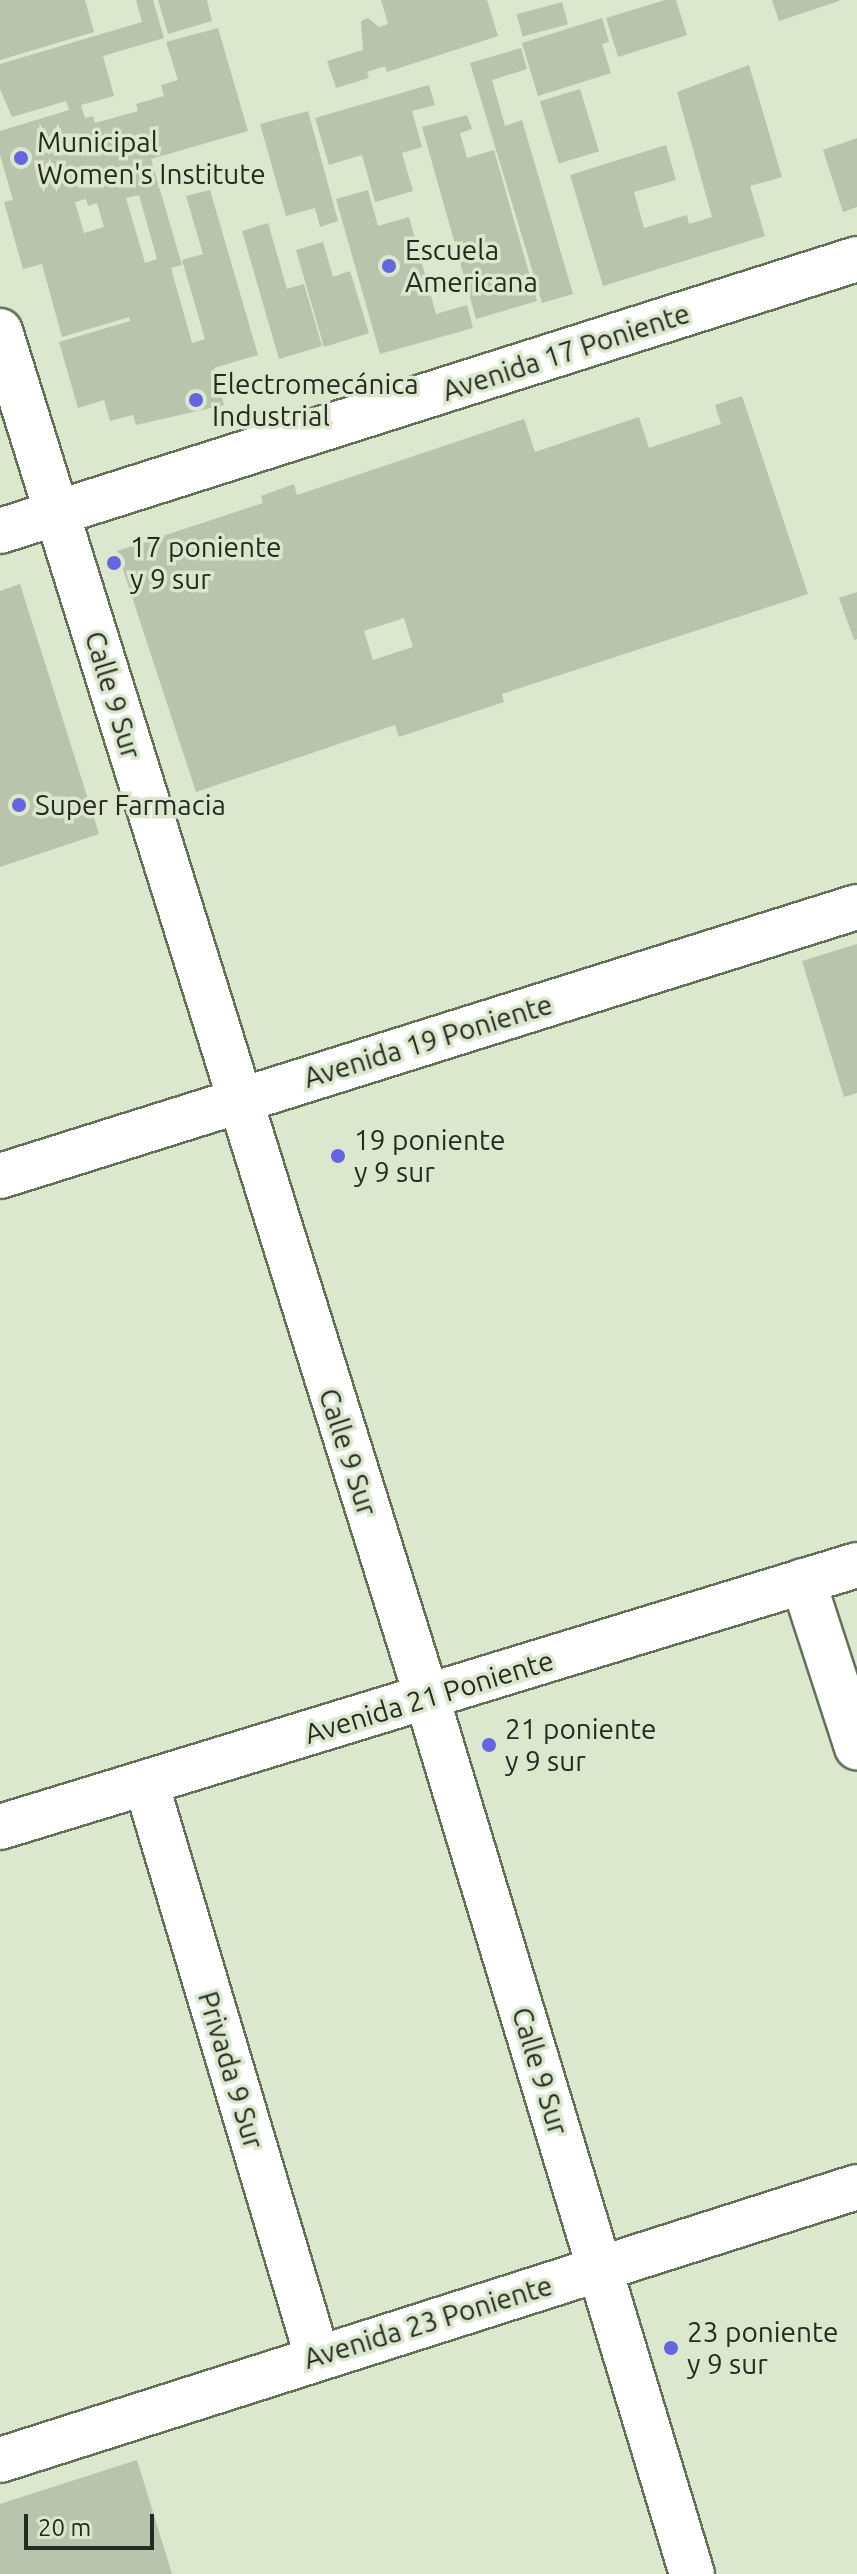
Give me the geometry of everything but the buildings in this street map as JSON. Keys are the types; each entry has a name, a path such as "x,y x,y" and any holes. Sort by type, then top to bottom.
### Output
{"street":[{"name":"Avenida 17 Poniente","path":"0,531 857,259"},
{"name":"Calle 9 Sur","path":"0,331 237,1102 427,1698 692,2574"},
{"name":"Avenida 19 Poniente","path":"0,1176 857,907"},
{"name":"Avenida 21 Poniente","path":"0,1827 857,1565"},
{"path":"803,1581 857,1747"},
{"name":"Privada 9 Sur","path":"146,1783 317,2356"},
{"name":"Avenida 23 Poniente","path":"0,2460 317,2356 857,2187"}],"place":[{"name":"Municipal Women's Institute","path":"21,158"},
{"name":"Escuela Americana","path":"389,266"},
{"name":"Electromecánica Industrial","path":"196,400"},
{"name":"17 poniente y 9 sur","path":"114,563"},
{"name":"Super Farmacia","path":"19,805"},
{"name":"19 poniente y 9 sur","path":"338,1156"},
{"name":"21 poniente y 9 sur","path":"489,1745"},
{"name":"23 poniente y 9 sur","path":"671,2348"}]}
